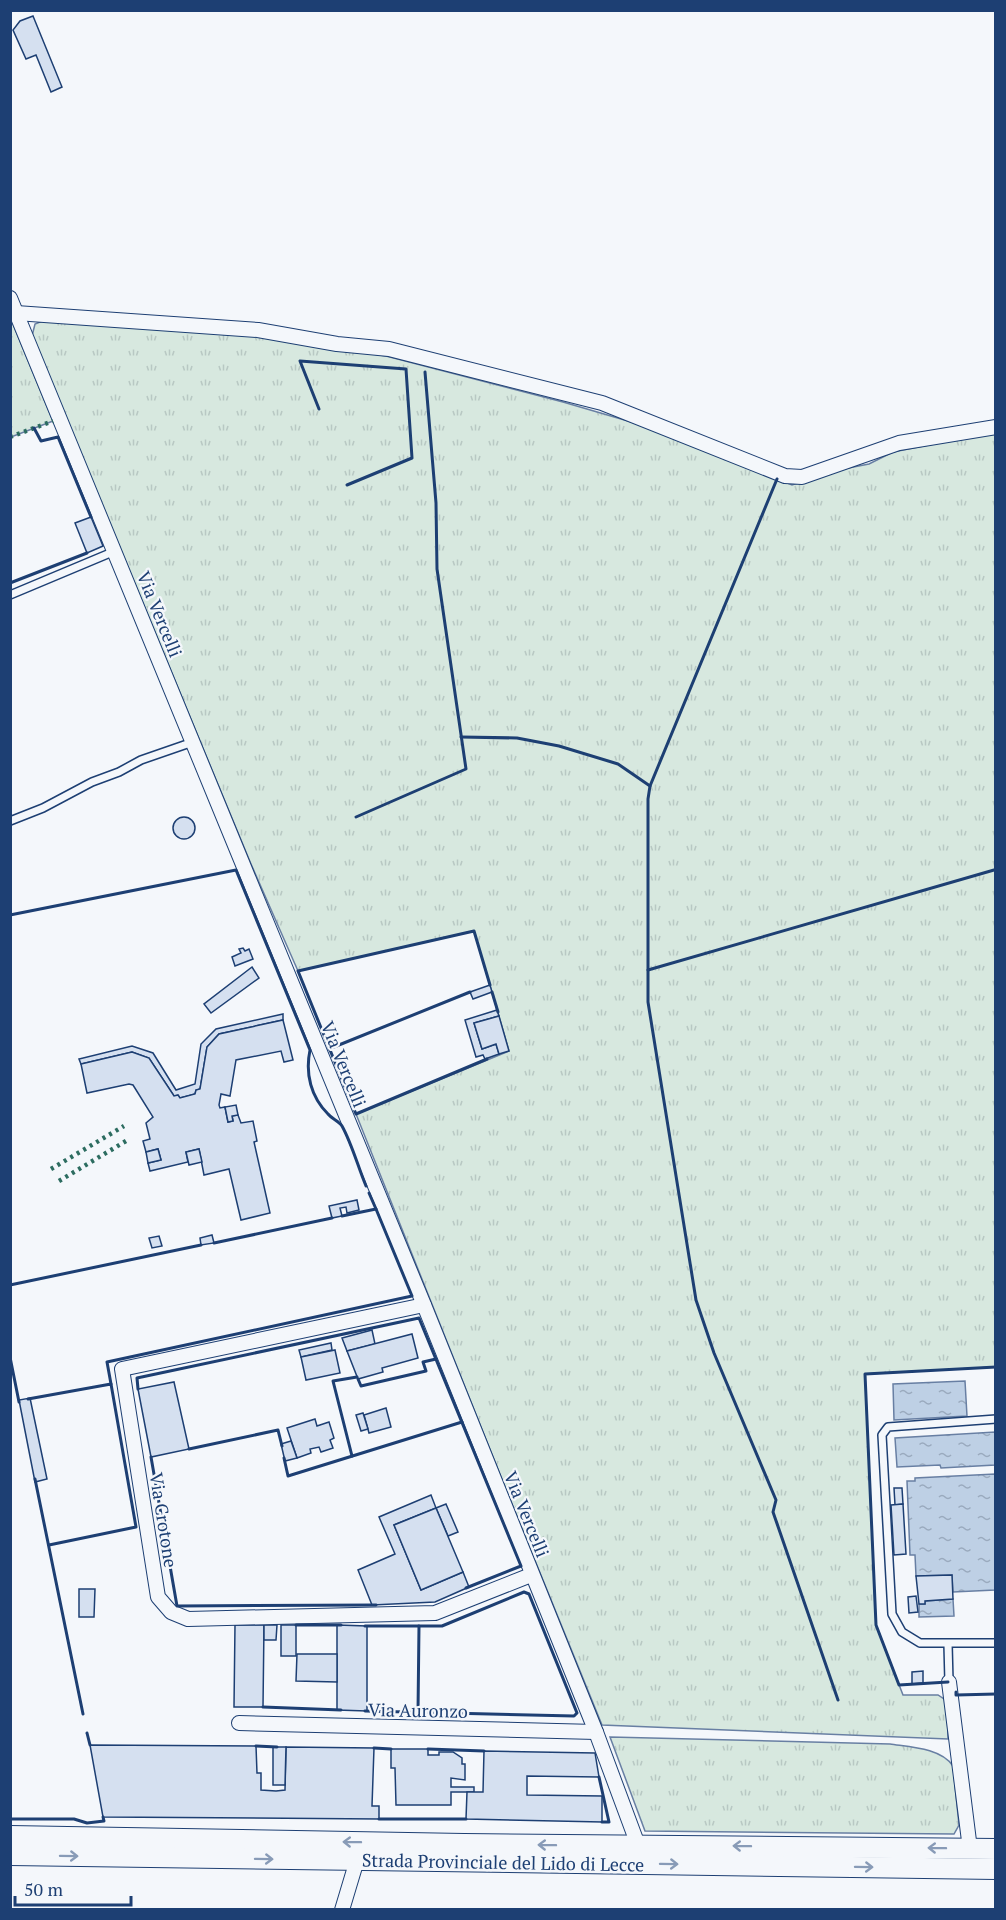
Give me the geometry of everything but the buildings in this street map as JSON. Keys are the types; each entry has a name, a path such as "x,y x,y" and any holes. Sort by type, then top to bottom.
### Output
{"main road":[{"name":"Strada Provinciale del Lido di Lecce","path":"10,1836 996,1849"},
{"name":"Strada Provinciale del Lido di Lecce","path":"10,1855 996,1869"}],"street":[{"name":"Via Vercelli","path":"10,298 424,1305 596,1732 638,1845"},
{"path":"16,313 258,330 337,344 389,349 602,404 785,476 802,477 899,443 996,427"},
{"name":"Via Crotone","path":"424,1305 122,1369 158,1597 171,1612 188,1618 435,1613 531,1575"},
{"path":"949,1682 970,1849"},
{"name":"Via Auronzo","path":"239,1724 596,1732"},
{"path":"342,1910 357,1860"}],"lane":[{"path":"10,595 115,551"},
{"path":"10,820 43,808 141,760 193,742"},
{"path":"996,1419 888,1427 882,1435 892,1614 902,1632 920,1643 996,1643"},
{"path":"948,1644 949,1682"}],"green space":[{"path":"10,317 53,421 11,437 10,437"},
{"path":"45,320 257,336 386,356 645,426 792,485 843,469 869,464 893,452 995,432 995,1367 865,1374 876,1625 903,1695 938,1695 947,1701 948,1739 602,1725 356,1114 509,1051 474,931 298,971 251,864 32,336 35,324"},
{"path":"610,1737 890,1744 924,1749 941,1755 953,1766 959,1825 954,1834 645,1831"}],"water":[{"path":"965,1381 967,1416 894,1420 893,1384"},
{"path":"995,1432 995,1465 941,1468 940,1465 897,1467 895,1438"},
{"path":"995,1474 995,1590 953,1592 952,1575 916,1576 915,1555 910,1555 907,1481 915,1481 915,1478"},
{"path":"953,1599 954,1616 919,1617 919,1604 925,1604 925,1601"}],"hedge":[{"path":"10,437 53,421"},
{"path":"51,1169 124,1126"},
{"path":"59,1181 126,1141"}],"wall":[{"path":"319,409 300,361 406,369 412,458 347,485"},
{"path":"356,817 466,769 437,569 436,503 425,372"},
{"path":"34,428 41,441 58,437 91,517"},
{"path":"777,479 650,786 648,799 648,1002 696,1300 714,1353 776,1500 773,1512 838,1700"},
{"path":"10,583 87,553"},
{"path":"461,737 517,738 559,746 618,764 650,786"},
{"path":"10,915 236,870 310,1050 308,1068 314,1093 322,1107 342,1126 366,1186"},
{"path":"648,970 994,870"},
{"path":"487,1059 356,1114 298,971 474,931 490,985"},
{"path":"329,1049 470,992"},
{"path":"492,992 498,1012"},
{"path":"342,1216 376,1209 369,1193"},
{"path":"111,1384 107,1362 412,1296 376,1209"},
{"path":"214,1243 332,1218"},
{"path":"10,1285 201,1245"},
{"path":"138,1389 137,1378 419,1318 521,1566 466,1588"},
{"path":"10,1357 19,1402"},
{"path":"358,1379 361,1386 426,1371 423,1362 436,1359"},
{"path":"948,1682 899,1685 876,1625 865,1374 996,1367"},
{"path":"352,1456 333,1381 357,1377"},
{"path":"28,1399 111,1384 136,1527 49,1545"},
{"path":"284,1458 288,1476 462,1422"},
{"path":"189,1449 278,1430 282,1446"},
{"path":"151,1457 177,1606 376,1605"},
{"path":"35,1479 83,1714"},
{"path":"365,1626 442,1626 524,1592 529,1594 577,1713 574,1716 365,1711"},
{"path":"296,1625 341,1625"},
{"path":"418,1712 419,1626"},
{"path":"956,1692 956,1695 996,1694"},
{"path":"263,1707 341,1710"},
{"path":"87,1733 90,1745"},
{"path":"256,1746 277,1747"},
{"path":"374,1748 391,1749"},
{"path":"428,1749 484,1751"},
{"path":"599,1777 609,1822 602,1822"},
{"path":"10,1819 74,1819 87,1823 104,1821 103,1817"},
{"path":"379,1819 466,1819"}]}
